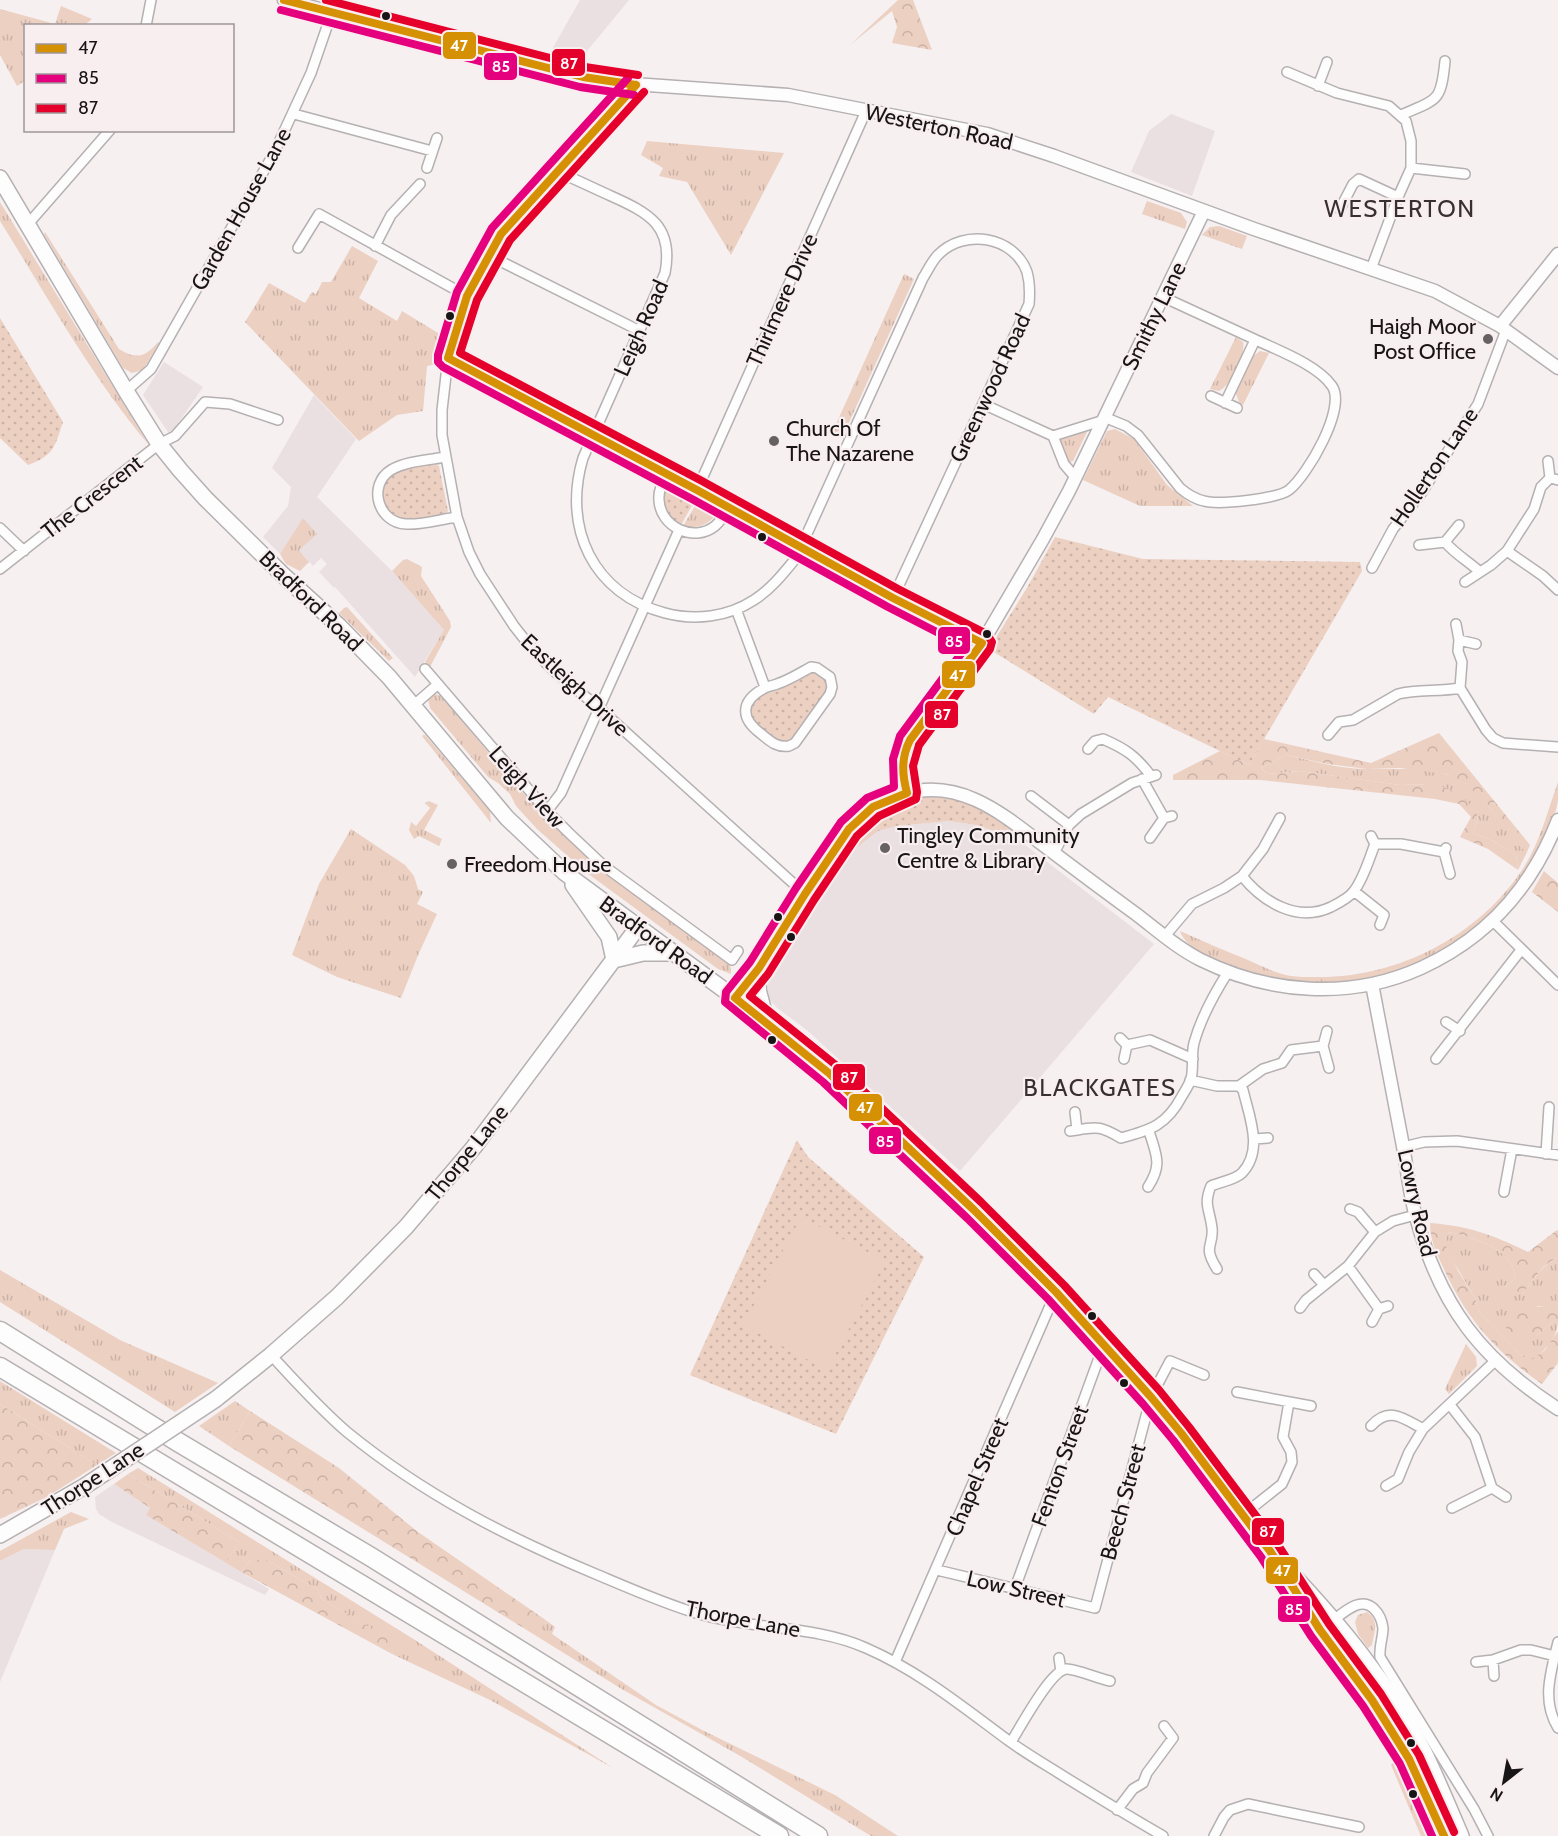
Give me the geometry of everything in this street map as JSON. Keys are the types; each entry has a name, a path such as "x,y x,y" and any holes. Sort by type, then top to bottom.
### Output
{"highway":[{"path":"0,1330 178,1442 371,1557 818,1836"},
{"path":"0,1366 778,1836"}],"main road":[{"name":"Bradford Road","path":"0,178 159,444 205,498 384,672 507,818 565,873 735,998 830,1074 974,1210 1056,1292 1151,1397 1270,1551 1320,1630 1372,1700 1409,1759 1444,1836"},
{"path":"565,873 609,937 614,960 643,953 674,953"},
{"name":"Thorpe Lane","path":"0,1535 72,1495 216,1398 271,1355 337,1297 406,1227 474,1147 638,927"},
{"name":"Bradford Road","path":"1270,1551 1334,1620 1386,1690 1423,1750 1461,1836"}],"street":[{"path":"146,24 151,0"},
{"name":"Westerton Road","path":"285,0 583,77 636,85 788,95 998,138 1449,297 1503,328 1558,368"},
{"name":"Garden House Lane","path":"126,391 151,369 274,153 311,73 332,12"},
{"path":"1401,115 1422,106 1439,95 1443,85 1445,61"},
{"path":"1318,86 1327,62"},
{"path":"1287,72 1337,93 1389,106 1401,115 1408,128 1411,168 1371,269"},
{"name":"Eastleigh Drive","path":"636,85 514,218 488,255 467,296 448,358 442,410 442,435 457,517 469,552 480,574 514,626 554,671 598,707 805,894"},
{"name":"Thirlmere Drive","path":"698,490 866,111"},
{"path":"294,114 432,151"},
{"path":"28,224 108,132"},
{"path":"427,168 437,138"},
{"path":"1411,168 1465,174"},
{"name":"Leigh Road","path":"556,171 636,207 650,216 660,227 666,242 668,258 658,291 593,436 577,479 577,519 590,558 622,594 644,607"},
{"path":"1340,209 1353,184 1359,179 1398,197"},
{"path":"375,246 391,215 420,184"},
{"name":"Smithy Lane","path":"907,793 902,764 904,751 981,643 1043,539 1204,210"},
{"path":"298,248 319,214 467,296"},
{"name":"Greenwood Road","path":"644,607 679,616 696,617 736,609 771,588 785,572 801,547 929,268 939,254 953,244 969,238 987,239 1003,245 1017,256 1026,270 1030,287 1029,304 893,598"},
{"path":"1503,328 1558,254"},
{"path":"488,255 640,332"},
{"path":"983,404 1053,436 1102,419 1126,426 1138,435 1180,488 1197,499 1213,502 1269,498 1288,491 1304,475 1333,421 1336,398 1334,388 1319,372 1163,297"},
{"name":"Hollerton Lane","path":"1372,568 1393,529 1433,477 1478,404 1503,328"},
{"path":"1225,403 1255,340"},
{"path":"448,358 698,490 893,598 981,643"},
{"path":"1211,396 1237,408"},
{"name":"The Crescent","path":"0,569 159,444 175,436 205,402 230,404 278,420"},
{"path":"1053,436 1064,464 1075,477"},
{"path":"446,457 392,470 380,484 379,502 382,511 389,518 406,524 457,517"},
{"path":"1465,582 1507,551 1534,509 1541,487 1554,479 1548,461"},
{"path":"667,474 659,493 659,502 665,518 679,530 699,533 713,528 722,520 729,507"},
{"path":"1419,545 1445,542 1459,525"},
{"name":"The Crescent","path":"0,528 24,551"},
{"path":"547,811 561,793 679,530"},
{"path":"1445,542 1479,572"},
{"path":"1507,551 1543,576 1558,590"},
{"path":"736,609 765,687"},
{"path":"1456,624 1461,663 1460,688 1486,730 1493,738 1503,743 1558,747"},
{"path":"1459,640 1476,644"},
{"path":"811,667 825,672 832,682 830,694 789,747 775,745 748,722 746,706 753,696 765,687 775,685 811,667"},
{"name":"Leigh View","path":"424,669 547,811 604,866 732,960 738,951"},
{"path":"414,705 437,685"},
{"path":"1328,735 1339,717 1353,720 1398,693 1460,688"},
{"path":"1088,749 1095,741 1103,739 1129,752 1139,760 1150,777 1168,817 1150,838"},
{"path":"1054,853 1069,825 1095,804 1108,799 1132,783 1150,777"},
{"path":"735,998 759,968 838,843 873,807 907,793 941,790 958,792 975,798 1012,821 1199,959 1228,972 1273,985 1300,989 1329,989 1372,984 1402,977 1436,961 1472,939 1493,921 1529,878 1541,859 1558,820"},
{"path":"1031,796 1069,825"},
{"path":"1165,936 1192,904 1242,876 1263,849 1280,818"},
{"path":"1242,876 1252,889 1268,902 1285,910 1305,912 1324,910 1341,903 1354,891 1373,840 1445,850 1450,874"},
{"path":"1354,891 1384,915 1380,925"},
{"path":"1493,921 1558,985"},
{"path":"1436,1059 1521,950"},
{"path":"759,968 760,991 769,1025"},
{"path":"1075,1112 1074,1130 1096,1126 1120,1138 1149,1131 1161,1124 1179,1102 1190,1080 1193,1045 1200,1025 1211,998 1228,972"},
{"name":"Lowry Road","path":"1372,984 1415,1215 1430,1263 1463,1324 1495,1361 1527,1388 1558,1409"},
{"path":"1446,1022 1460,1031"},
{"path":"1327,1031 1323,1046 1329,1068"},
{"path":"1124,1059 1123,1041 1150,1040 1193,1059"},
{"path":"1190,1080 1218,1086 1239,1086 1263,1069 1282,1063 1291,1050 1323,1046"},
{"path":"1217,1269 1208,1248 1212,1230 1206,1202 1207,1195 1211,1186 1241,1175 1249,1163 1254,1139 1243,1090 1239,1086"},
{"path":"1546,1154 1549,1107"},
{"path":"1148,1187 1156,1174 1158,1161 1149,1131"},
{"path":"1254,1139 1268,1138"},
{"path":"1403,1147 1457,1141 1558,1155"},
{"path":"1504,1192 1512,1149"},
{"path":"1350,1209 1358,1212 1375,1232"},
{"path":"1300,1308 1306,1300 1360,1254 1375,1232 1393,1221 1415,1215"},
{"path":"1348,1266 1384,1308 1372,1322"},
{"path":"1314,1274 1324,1285"},
{"name":"Chapel Street","path":"896,1662 1056,1292"},
{"name":"Fenton Street","path":"1015,1588 1104,1344"},
{"name":"Thorpe Lane","path":"271,1355 345,1430 385,1461 468,1515 549,1555 646,1596 699,1614 726,1620 828,1635 896,1662 959,1702 1011,1742 1117,1810 1163,1836"},
{"name":"Beech Street","path":"1095,1608 1151,1397 1170,1361 1204,1375"},
{"path":"1386,1486 1398,1479 1409,1452 1423,1429 1495,1361"},
{"path":"1237,1392 1311,1406"},
{"path":"1243,1515 1282,1485 1292,1462 1291,1452 1283,1437 1288,1402"},
{"path":"1450,1405 1475,1437 1492,1488 1506,1497"},
{"path":"1371,1426 1379,1417 1387,1414 1423,1429"},
{"path":"1452,1508 1492,1488"},
{"name":"Low Street","path":"937,1570 1095,1608"},
{"path":"1320,1630 1359,1603 1374,1608 1380,1616 1383,1628 1379,1649 1380,1657 1474,1809 1488,1836"},
{"path":"1558,1642 1548,1695 1548,1707 1558,1728"},
{"path":"1476,1662 1493,1660 1521,1650 1555,1656"},
{"path":"1059,1658 1061,1671"},
{"path":"1493,1660 1494,1676"},
{"path":"1011,1742 1054,1676 1064,1669 1110,1682"},
{"path":"1117,1810 1126,1797 1143,1783 1147,1773 1173,1738 1164,1726"},
{"path":"1214,1836 1230,1810 1248,1804 1359,1827"},
{"path":"1348,1825 1350,1815"}],"shaded area":[{"path":"580,0 629,0 587,51 582,63 573,59 570,63 550,53"},
{"path":"1171,114 1215,131 1192,196 1131,172 1149,131"},
{"path":"164,362 203,387 170,435 143,395"},
{"path":"314,395 356,439 317,497 392,571 444,630 415,677 319,572 327,564 321,558 313,566 299,550 303,519 280,554 263,537 288,506 291,487 272,468"},
{"path":"949,821 976,825 1016,838 1154,944 960,1171 808,1031 776,1007 770,1000 768,990 768,984 813,895 854,850 878,831 897,826"},
{"path":"114,1484 150,1508 146,1515 269,1589 265,1595 99,1514 95,1497"},
{"path":"24,1549 55,1550 0,1682 0,1561"}],"green space":[{"path":"898,0 913,0 932,50 892,43 897,27 892,11 850,45"},
{"path":"61,6 92,19 86,24 55,24"},
{"path":"0,9 55,24 24,24 24,82 17,86 0,55"},
{"path":"647,141 784,153 731,255 687,182 659,176 663,168 641,155"},
{"path":"1147,201 1181,213 1187,222 1185,229 1142,214"},
{"path":"0,202 148,444 107,391 52,307 0,221"},
{"path":"1219,226 1247,236 1242,249 1202,235 1210,227"},
{"path":"45,232 119,349 136,356 145,354 159,343 143,370 132,373 123,368 44,234"},
{"path":"352,246 378,261 359,298 397,321 402,311 443,336 438,364 427,366 423,411 397,415 359,441 245,322 269,283 305,303 312,292 316,294 322,282 331,282"},
{"path":"904,274 914,279 842,438 832,433"},
{"path":"0,318 63,422 58,438 48,454 28,465 0,438"},
{"path":"1236,337 1243,342 1237,370 1224,388 1219,391 1210,389"},
{"path":"1260,351 1269,353 1243,405 1239,402 1235,391 1252,357"},
{"path":"1115,429 1134,439 1167,485 1193,506 1140,506 1083,480 1107,431"},
{"path":"1085,430 1087,432 1073,461 1070,462 1067,460 1060,439"},
{"path":"433,463 439,466 448,511 445,514 414,520 403,519 390,512 386,507 383,494 388,480 402,470"},
{"path":"670,486 695,500 681,525 666,510 666,488"},
{"path":"698,501 715,511 716,515 702,525 683,526"},
{"path":"303,518 317,534 299,550 309,562 300,571 286,564 280,554"},
{"path":"1055,537 1143,559 1360,562 1362,571 1249,765 1108,697 1094,714 989,649"},
{"path":"407,559 422,567 421,576 450,621 451,627 430,667 425,662 444,630 392,571"},
{"path":"347,607 393,658 389,661 339,613"},
{"path":"811,671 827,679 828,688 793,739 785,742 779,741 753,721 750,716 750,706 763,695 778,690"},
{"path":"435,694 441,696 520,790 574,845 600,869 730,964 731,974 718,969 587,873 537,829 516,806 510,794 488,777 430,708 428,699"},
{"path":"1439,733 1530,845 1527,852 1514,842 1488,805 1466,784 1446,774 1400,768 1367,769 1286,755 1261,768 1267,774 1300,771 1400,785 1429,784 1446,788 1463,798 1477,811 1478,819 1473,833 1493,841 1516,855 1518,870 1488,849 1460,837 1471,817 1459,804 1435,799 1260,780 1173,780 1173,775 1220,751 1249,765 1264,739 1371,763"},
{"path":"422,736 490,811 491,823"},
{"path":"1286,755 1347,768 1418,769 1443,773 1475,791 1527,852 1518,870 1516,855 1493,841 1473,833 1478,819 1477,811 1429,784 1400,785 1300,771 1267,774 1261,768"},
{"path":"1558,782 1558,800 1550,827 1531,863 1504,900 1477,926 1446,948 1413,964 1377,976 1341,983 1303,983 1266,978 1236,968 1196,950 1180,931 1269,970 1291,976 1344,976 1404,962 1459,933 1484,914 1505,892 1524,867 1535,847"},
{"path":"923,797 952,799 975,806 1018,835 1016,838 976,825 949,821 897,826 878,831 840,861 837,859 855,835 873,818 883,811"},
{"path":"429,801 438,805 424,830 442,839 439,846 419,836 414,839 409,830 411,822 416,826 430,808 425,803"},
{"path":"351,829 405,865 414,876 418,889 423,892 417,904 437,914 401,998 337,977 292,955 319,884"},
{"path":"1544,871 1558,883 1558,912 1532,892"},
{"path":"797,1140 808,1157 924,1257 836,1434 690,1375"},
{"path":"801,1217 885,1261 827,1370 743,1325"},
{"path":"1430,1223 1481,1232 1528,1252 1558,1231 1558,1258 1542,1268 1522,1294 1513,1296 1506,1294 1504,1287 1516,1278 1510,1262 1498,1250 1482,1242 1449,1232 1444,1242 1475,1298 1480,1313 1523,1357 1534,1358 1545,1350 1558,1331 1558,1363 1542,1384 1496,1346 1472,1319 1452,1286 1438,1256 1432,1240"},
{"path":"1449,1232 1482,1242 1504,1255 1510,1262 1516,1278 1504,1287 1522,1294 1543,1268 1558,1258 1558,1302 1549,1307 1537,1306 1537,1336 1554,1320 1558,1320 1558,1326 1551,1342 1534,1359 1523,1357 1480,1313 1475,1298 1447,1251 1444,1242"},
{"path":"0,1270 120,1340 218,1383 175,1412 0,1302"},
{"path":"1558,1302 1558,1320 1554,1320 1537,1336 1509,1333 1504,1322 1517,1310"},
{"path":"1466,1344 1476,1357 1477,1366 1449,1394 1445,1389"},
{"path":"0,1381 116,1453 97,1465 0,1404"},
{"path":"235,1401 250,1411 229,1446 199,1426"},
{"path":"0,1404 97,1465 47,1497 0,1519"},
{"path":"250,1411 339,1468 418,1532 547,1621 538,1637 229,1446"},
{"path":"138,1468 415,1640 613,1768 490,1700 392,1654 396,1643 322,1599 317,1589 266,1560 250,1560 241,1572 226,1563 239,1542 128,1474"},
{"path":"128,1474 239,1542 226,1563 146,1515 150,1508 114,1484"},
{"path":"71,1512 89,1519 64,1529 55,1550 24,1549 0,1561 0,1551"},
{"path":"250,1560 266,1560 317,1589 322,1599 397,1643 392,1654 241,1572"},
{"path":"1367,1612 1375,1623 1372,1645 1368,1648 1358,1634 1355,1622 1358,1615"},
{"path":"547,1621 555,1627 552,1634 656,1705 835,1795 898,1836 871,1836 742,1757 620,1688 538,1637"},
{"path":"1396,1758 1404,1771 1414,1801 1431,1836 1421,1836 1391,1765"}],"transit line":[{"name":"47","path":"284,0 583,77 636,85"},
{"name":"87","path":"326,0 585,67 638,75"},
{"name":"85","path":"281,10 580,87 634,95"},
{"name":"85","path":"628,78 492,228 457,292 438,355 438,362 443,367 966,647 900,736 893,759 894,787 867,798 841,822 750,962 726,992 725,1002 823,1082 967,1218 1048,1299 1143,1404 1261,1557 1311,1636 1363,1706 1400,1764 1432,1836"},
{"name":"47","path":"636,85 501,234 467,296 448,358 697,490 893,598 982,643 910,740 903,766 907,793 873,807 849,829 759,968 735,998 830,1074 974,1210 1056,1292 1151,1397 1270,1551 1320,1630 1372,1700 1409,1759 1444,1836"},
{"name":"87","path":"644,92 510,240 477,300 460,353 702,481 898,589 987,634 992,642 990,649 919,745 913,766 916,799 879,816 857,836 768,974 750,996 837,1066 981,1202 1064,1285 1159,1390 1278,1545 1329,1624 1381,1694 1419,1755 1454,1832"}],"place":[{"name":"Haigh Moor Post Office","path":"1488,339"},
{"name":"Church Of The Nazarene","path":"774,441"},
{"name":"Tingley Community Centre & Library","path":"885,848"},
{"name":"Freedom House","path":"452,864"}],"district":[{"name":"WESTERTON","path":"1400,208"},
{"name":"BLACKGATES","path":"1100,1087"}]}
